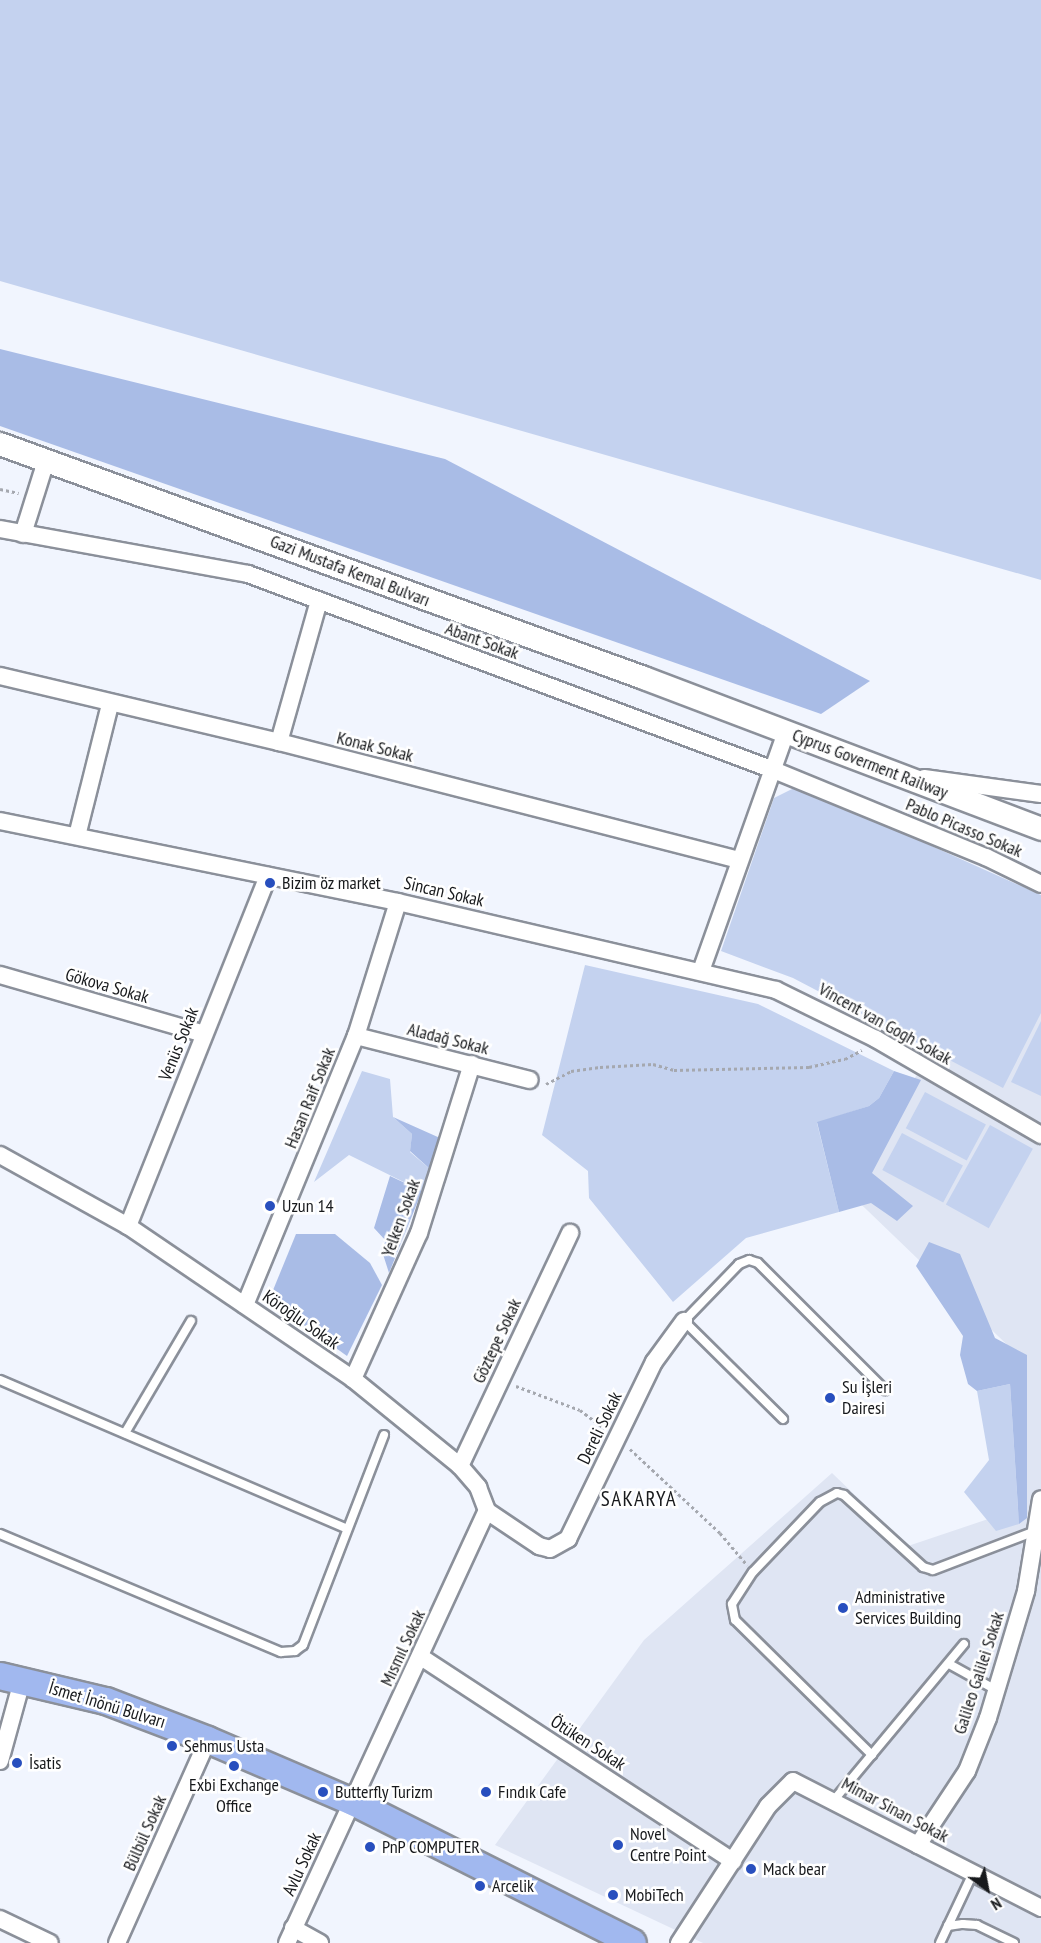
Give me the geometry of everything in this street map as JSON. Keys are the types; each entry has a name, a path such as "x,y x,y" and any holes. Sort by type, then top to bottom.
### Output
{"main road":[{"name":"Gazi Mustafa Kemal Bulvarı","path":"0,444 699,699"},
{"name":"Cyprus Goverment Railway","path":"699,699 887,773 1041,829"},
{"name":"İsmet İnönü Bulvarı","path":"11,1678 106,1701 208,1740 353,1802 633,1943"}],"street":[{"path":"23,534 46,460"},
{"name":"Abant Sokak","path":"0,529 248,574 771,769"},
{"path":"279,742 319,601"},
{"name":"Konak Sokak","path":"0,676 110,705 279,742 739,860"},
{"path":"76,836 110,705"},
{"path":"702,971 739,860 786,732"},
{"name":"Pablo Picasso Sokak","path":"771,769 986,857 1041,884"},
{"path":"887,773 1041,794"},
{"name":"Sincan Sokak","path":"0,821 398,902 702,971"},
{"name":"Venüs Sokak","path":"128,1226 268,876"},
{"name":"Hasan Raif Sokak","path":"245,1305 356,1036 398,902"},
{"name":"Vincent van Gogh Sokak","path":"702,971 777,990 876,1039 1041,1135"},
{"name":"Gökova Sokak","path":"0,975 204,1034"},
{"name":"Aladağ Sokak","path":"356,1036 472,1064 536,1083"},
{"name":"Yelken Sokak","path":"353,1379 419,1233 472,1064"},
{"name":"Köroğlu Sokak","path":"0,1155 128,1226 353,1379 460,1466 478,1487 487,1511"},
{"name":"Göztepe Sokak","path":"460,1466 570,1233"},
{"name":"Dereli Sokak","path":"487,1511 539,1546 550,1549 568,1539 654,1362 684,1321"},
{"name":"Galileo Galilei Sokak","path":"918,1845 967,1771 996,1690 1026,1591 1038,1530 1041,1499"},
{"name":"Mısmıl Sokak","path":"353,1802 487,1511"},
{"name":"Ötüken Sokak","path":"421,1657 733,1861"},
{"path":"0,1761 11,1678"},
{"name":"Bülbül Sokak","path":"117,1943 208,1740"},
{"name":"Mimar Sinan Sokak","path":"733,1861 768,1806 794,1781 1041,1908"},
{"name":"Avlu Sokak","path":"290,1936 353,1802"},
{"path":"679,1943 733,1861"},
{"path":"0,1919 50,1943"},
{"path":"290,1936 320,1943"}],"lane":[{"path":"783,1419 684,1321 739,1264 749,1260 758,1263 885,1390"},
{"path":"125,1433 191,1321"},
{"path":"0,1380 346,1528"},
{"path":"0,1534 281,1652 295,1651 303,1645 346,1528 384,1435"},
{"path":"872,1755 735,1620 732,1612 735,1597 753,1572 820,1502 837,1493 844,1495 923,1567 933,1570 1038,1530"},
{"path":"834,1800 964,1644"},
{"path":"949,1664 996,1690"},
{"path":"940,1943 973,1873"},
{"path":"948,1926 977,1925 1014,1943"}],"path":[{"path":"536,1083 571,1071 600,1067 652,1064 674,1070 809,1067 845,1059 876,1039"},
{"path":"500,1380 580,1410 617,1437 720,1533 753,1572"}],"shaded area":[{"path":"0,0 1041,0 1041,580 0,281"},
{"path":"0,349 445,459 870,681 821,714 0,426"},
{"path":"798,786 1041,895 1041,1013 1003,1088 793,978 721,951 774,798"},
{"path":"1041,895 1041,1943 703,1943 495,1845 644,1640 832,1473 908,1546 1021,1508 1025,1362 841,1185"},
{"path":"585,965 758,1004 894,1071 879,1098 869,1106 817,1123 839,1212 746,1238 673,1302 589,1198 588,1171 542,1135"},
{"path":"1041,1021 1041,1096 1011,1082"},
{"path":"362,1071 390,1079 393,1117 412,1134 410,1152 430,1169 422,1191 349,1155 314,1182"},
{"path":"894,1071 921,1080 872,1173 913,1206 897,1221 871,1203 839,1212 817,1122 869,1106 879,1098"},
{"path":"925,1092 986,1124 967,1161 906,1128"},
{"path":"393,1117 440,1138 430,1169 410,1151 412,1134"},
{"path":"990,1125 1033,1149 989,1228 946,1205"},
{"path":"902,1133 963,1165 943,1202 882,1170"},
{"path":"390,1176 422,1191 389,1273 381,1248 386,1241 374,1228"},
{"path":"296,1234 335,1234 370,1263 382,1285 347,1356 269,1300"},
{"path":"929,1242 960,1254 995,1338 1027,1355 1027,1518 1019,1524 1010,1384 977,1391 968,1384 960,1355 963,1336 916,1266"},
{"path":"1010,1384 1019,1524 996,1531 964,1492 989,1460 977,1391"}],"place":[{"name":"Bizim öz market","path":"270,883"},
{"name":"Uzun 14","path":"270,1206"},
{"name":"Su İşleri Dairesi","path":"830,1398"},
{"name":"Administrative Services Building","path":"843,1608"},
{"name":"Sehmus Usta","path":"172,1746"},
{"name":"İsatis","path":"17,1763"},
{"name":"Exbi Exchange Office","path":"234,1766"},
{"name":"Butterfly Turizm","path":"323,1792"},
{"name":"Fındık Cafe","path":"486,1792"},
{"name":"Novel Centre Point","path":"618,1845"},
{"name":"PnP COMPUTER","path":"370,1847"},
{"name":"Mack bear","path":"751,1869"},
{"name":"Arcelik","path":"480,1886"},
{"name":"MobiTech","path":"613,1895"}],"district":[{"name":"SAKARYA","path":"639,1499"}]}
